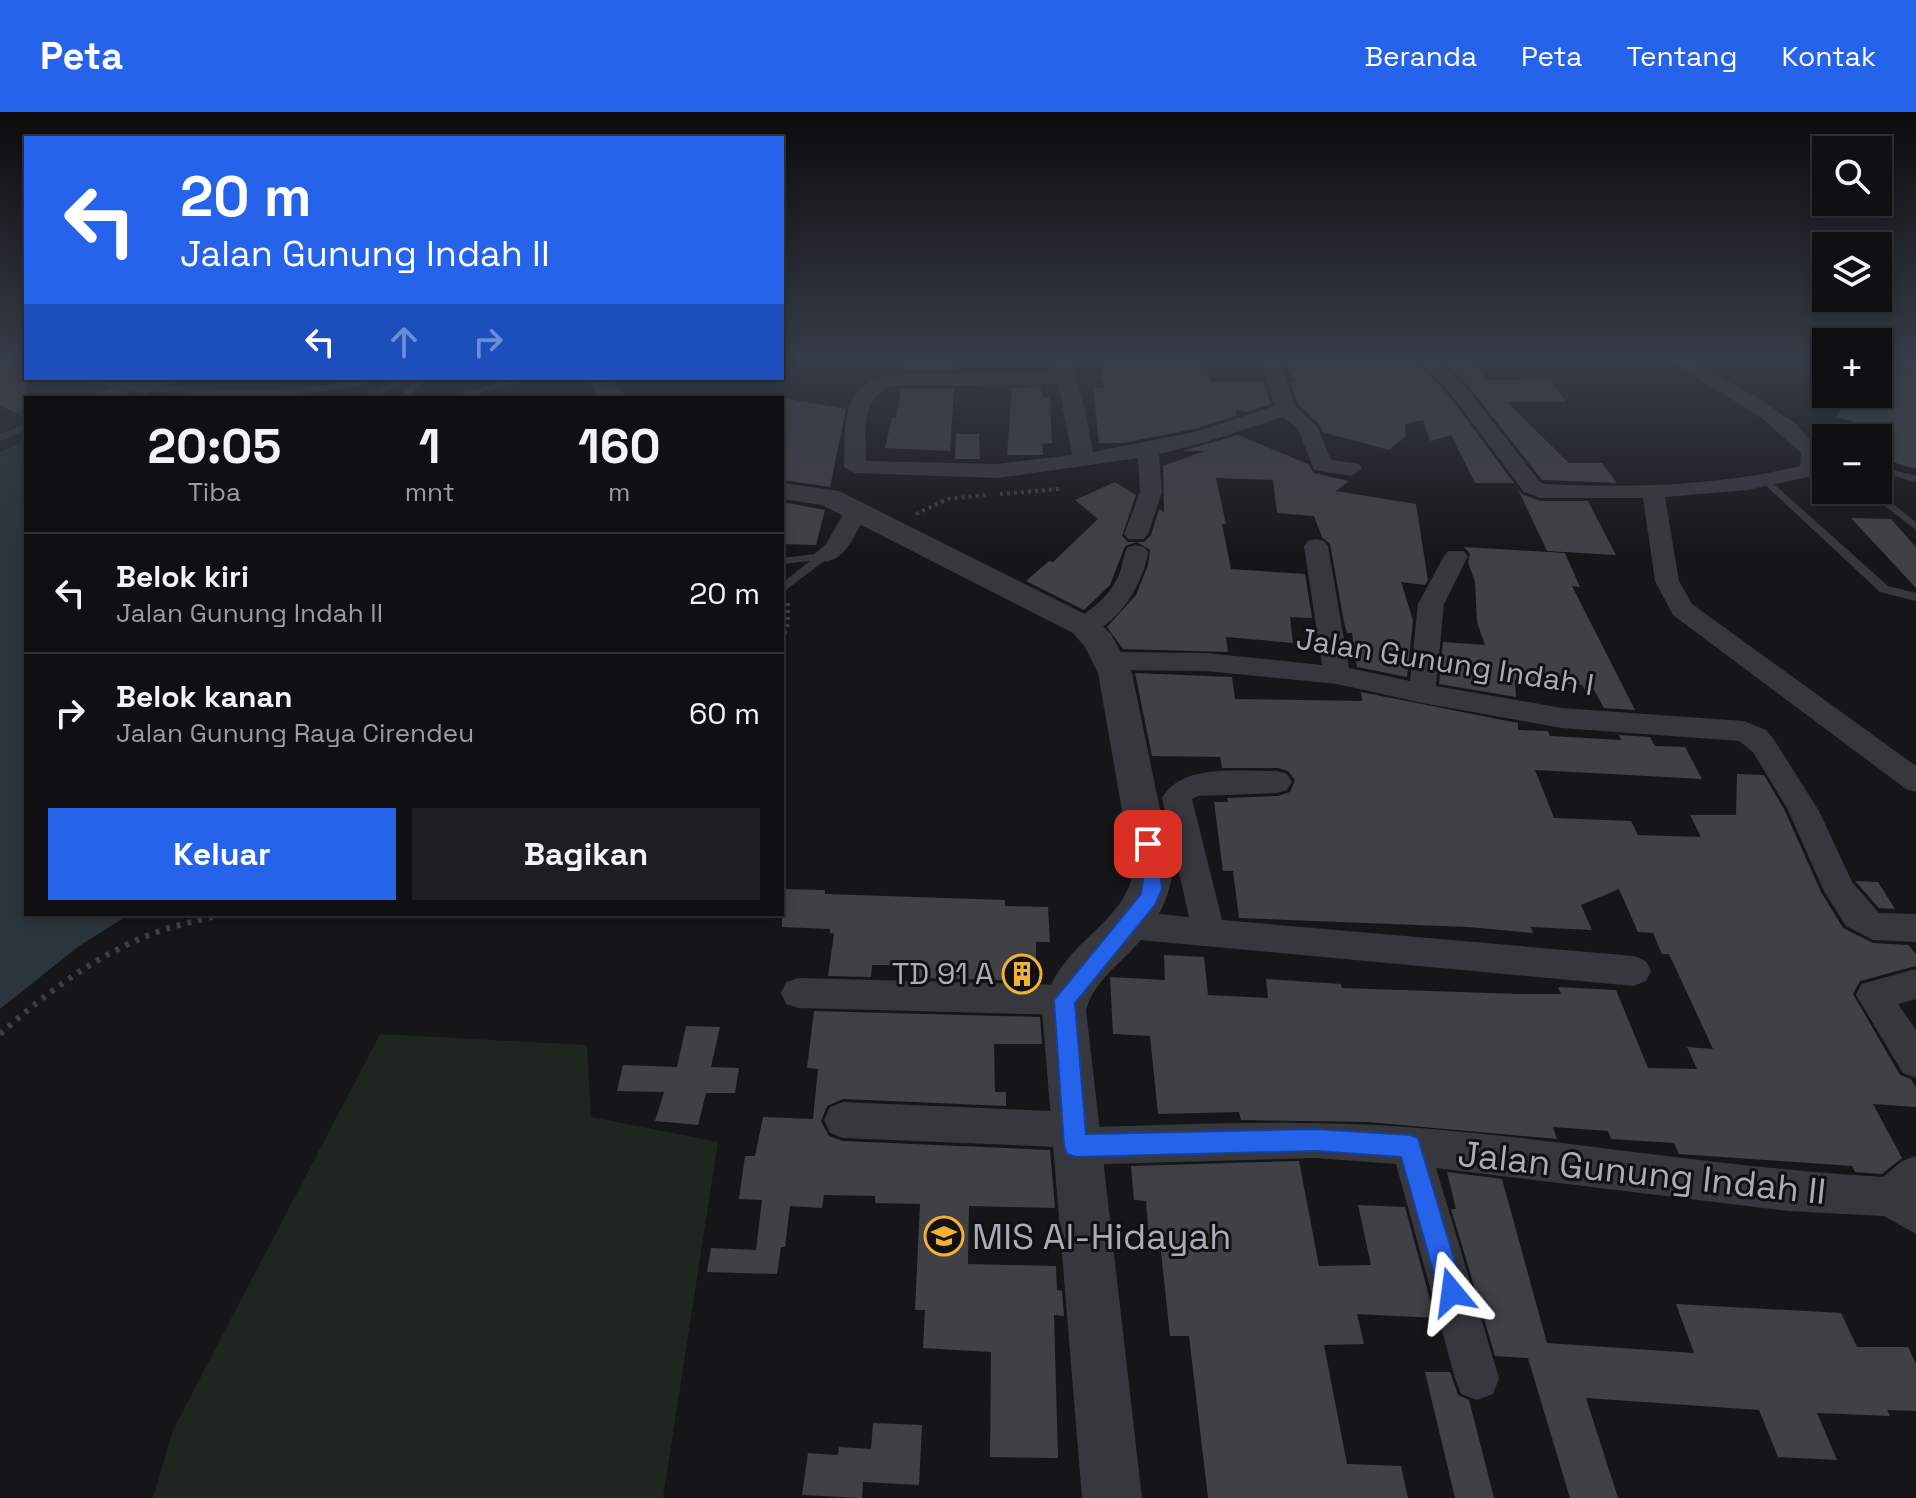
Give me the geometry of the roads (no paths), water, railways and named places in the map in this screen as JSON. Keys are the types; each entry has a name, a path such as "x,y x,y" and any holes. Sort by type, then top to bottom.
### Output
{"street":[{"path":"824,556 835,548 847,491 855,425"},
{"path":"1078,425 1083,458"},
{"path":"784,491 847,491 1148,450 1239,425"},
{"path":"1305,425 1322,465 1351,469"},
{"path":"1485,425 1535,490 1647,490 1765,479 1809,470 1812,467"},
{"path":"1782,425 1812,452"},
{"path":"1084,626 1117,600 1131,576 1136,543 1151,492 1148,450"},
{"path":"1647,490 1667,581 1682,609 1916,781"},
{"path":"847,491 895,528 1084,626 1111,661 1153,873 1153,889 1129,925 1065,1000 1075,1138 1112,1498"},
{"path":"1316,546 1337,675"},
{"path":"1422,694 1431,604 1456,556"},
{"name":"Jalan Gunung Indah I","path":"1111,661 1206,662 1337,675 1422,694 1562,718 1737,730 1756,737 1763,745 1806,816 1832,869 1835,885 1866,923 1916,928"},
{"path":"1209,932 1177,798 1193,785 1277,782"},
{"path":"1129,925 1634,971"},
{"path":"1916,984 1873,995 1916,1061"},
{"path":"798,993 1065,1000"},
{"name":"Jalan Gunung Indah II","path":"843,1120 1075,1138 1315,1140 1410,1146 1788,1191 1907,1195"},
{"path":"1410,1146 1477,1378"}],"lane":[{"path":"0,438 24,428"},
{"path":"1892,473 1916,479"},
{"path":"1765,479 1884,589 1916,597"},
{"path":"1887,504 1916,527"},
{"path":"784,561 824,556"},
{"path":"784,587 824,556"}],"place":[{"name":"TD 91 A","path":"1022,974"},
{"name":"MIS Al-Hidayah","path":"944,1236"}]}
